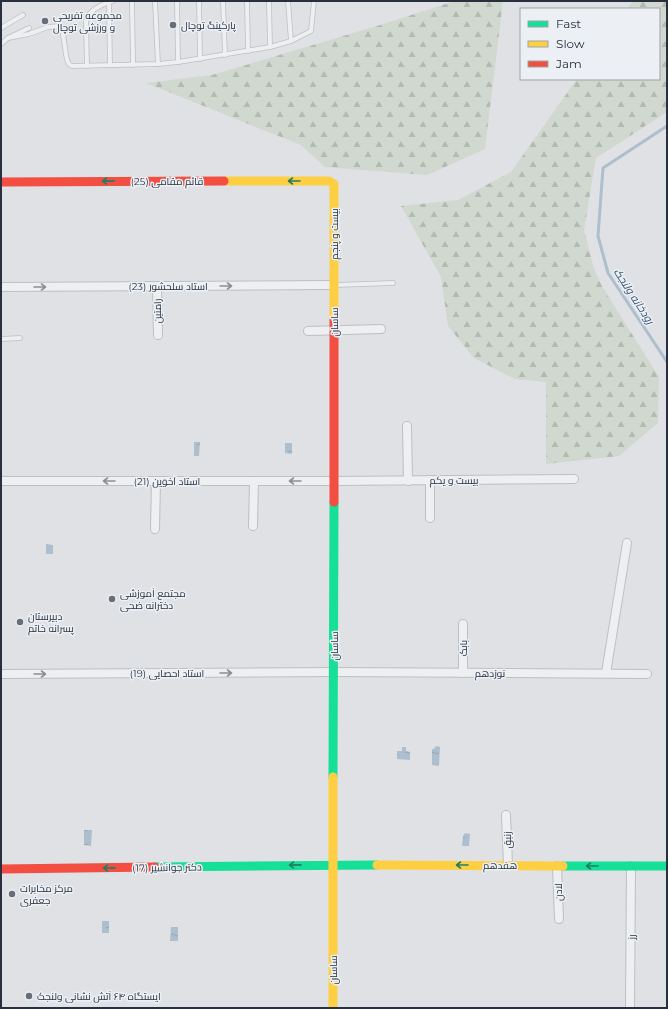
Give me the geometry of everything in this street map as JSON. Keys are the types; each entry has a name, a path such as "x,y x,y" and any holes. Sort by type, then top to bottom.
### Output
{"street":[{"name":"قائم مقامی (25)","path":"1,182 329,181 333,183"},
{"name":"بیست و پنجم","path":"333,183 334,285"},
{"name":"استاد سلحشور (23)","path":"1,287 334,285"},
{"name":"ساسان","path":"333,1008 334,285"},
{"name":"رامتین","path":"157,286 158,336"},
{"path":"308,330 381,329"},
{"path":"407,426 408,481"},
{"name":"بیست و یکم","path":"334,481 574,479"},
{"path":"430,480 430,518"},
{"name":"استاد اَخوَين (21)","path":"1,481 334,481"},
{"path":"155,529 156,481"},
{"path":"253,526 254,481"},
{"path":"606,673 627,543"},
{"name":"بابک","path":"463,624 463,673"},
{"name":"نوزدهم","path":"334,672 647,674"},
{"name":"استاد احصایی (19)","path":"1,674 334,672"},
{"name":"زنبق","path":"506,815 508,865"},
{"name":"هفدهم","path":"334,865 667,866"},
{"name":"دکتر جوانشیر (17)","path":"1,869 334,865"},
{"name":"لادن","path":"557,866 559,919"},
{"name":"رز","path":"630,1008 631,866"}],"lane":[{"path":"132,1 133,65"},
{"path":"155,1 158,64"},
{"path":"177,1 178,62"},
{"path":"199,1 200,59"},
{"path":"222,1 225,55"},
{"path":"247,1 248,51"},
{"path":"269,1 270,47"},
{"path":"288,1 291,41"},
{"path":"8,38 29,34 48,27 60,26 63,30 68,60 72,66 133,65 178,62 270,47 291,41 311,31 314,1"},
{"path":"87,66 87,16 92,11 111,2 110,65"},
{"path":"1,28 23,15"},
{"path":"1,44 8,38 30,28"},
{"path":"334,285 394,283"},
{"path":"1,339 20,338"}],"green space":[{"path":"455,1 503,1 485,149 427,175 325,167 301,145 146,83 212,75"},
{"path":"633,1 667,1 667,112 596,158 584,230 594,269 603,288 659,377 658,423 619,456 546,464 546,382 515,379 474,358 448,326 441,277 401,206 458,200 511,172 576,80 660,80 660,8 628,8"}],"water":[{"path":"194,442 200,442 199,456 194,456"},
{"path":"285,443 292,443 292,454 285,453"},
{"path":"46,544 53,545 53,554 46,554"},
{"path":"437,746 440,747 439,766 432,765 432,749"},
{"path":"402,747 406,747 406,751 410,752 410,760 397,759 397,751 402,751"},
{"path":"84,830 92,830 91,846 84,845"},
{"path":"465,833 470,834 469,846 462,846 463,836"},
{"path":"102,921 109,921 109,933 102,933"},
{"path":"171,927 178,927 178,941 170,941"}],"waterway":[{"name":"رودخانه ولنجک","path":"667,126 603,168 598,236 608,273 667,362"}],"traffic: fast":[{"path":"333,777 334,502"},
{"path":"155,867 377,865"},
{"path":"563,866 667,866"}],"traffic: slow":[{"path":"224,181 329,181 334,184 334,320"},
{"path":"333,777 333,1008"},
{"path":"377,865 563,866"}],"traffic: jam":[{"path":"1,182 224,181"},
{"path":"334,320 334,502"},
{"path":"1,869 155,867"}],"place":[{"name":"مجموعه تفریحی و ورزشی توچال","path":"45,21"},
{"name":"پارکینگ توچال","path":"173,25"},
{"name":"مجتمع آموزشی دخترانه ضحی","path":"112,599"},
{"name":"دبیرستان پسرانه خاتم","path":"20,622"},
{"name":"مرکز مخابرات جعفری","path":"12,894"},
{"name":"ایستگاه ۶۴ آتش نشانی ولنجک","path":"29,996"}]}
